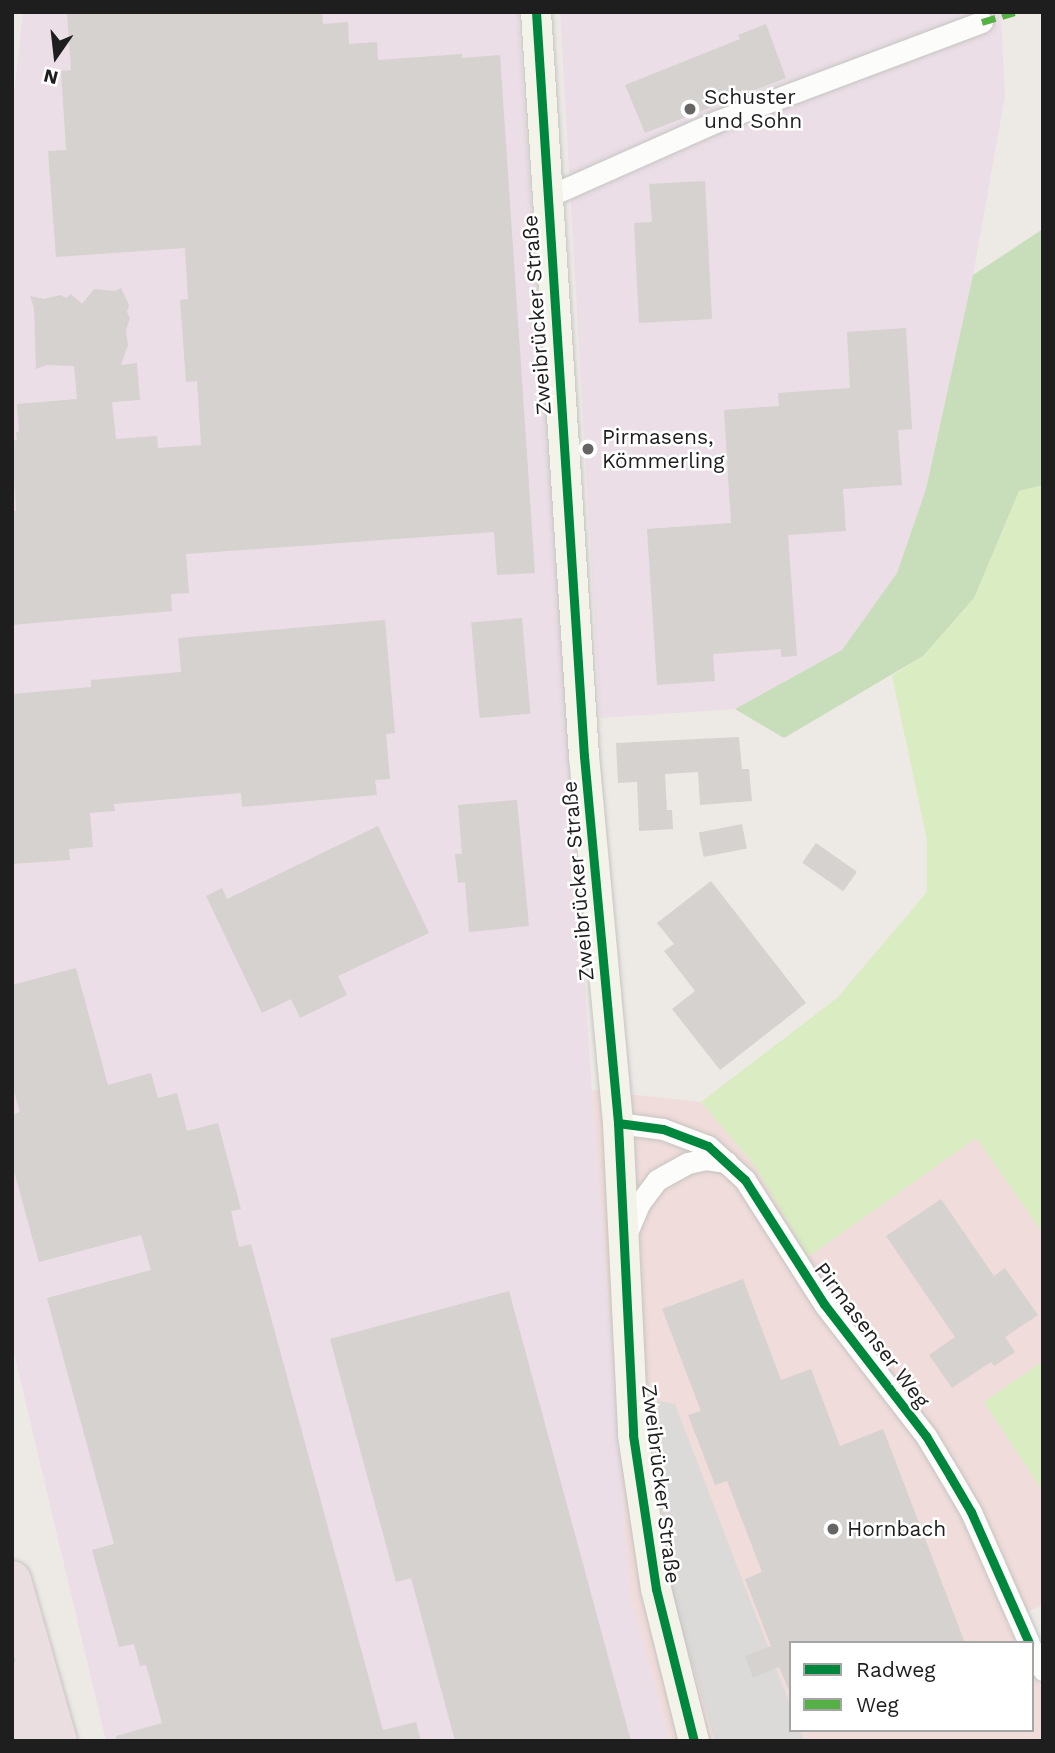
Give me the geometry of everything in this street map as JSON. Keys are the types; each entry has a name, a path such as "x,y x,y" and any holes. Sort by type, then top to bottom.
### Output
{"highway":[{"path":"12,1580 58,1741"},
{"path":"12,1680 29,1741"}],"street":[{"name":"Zweibrücker Straße","path":"536,12 584,755 618,1124 629,1374 642,1506 656,1589 694,1741"},
{"name":"Zweibrücker Straße","path":"547,198 718,121 982,22"},
{"name":"Pirmasenser Weg","path":"618,1124 683,1135 708,1146 745,1180 824,1304 932,1446 971,1512 1028,1641"},
{"path":"625,1240 639,1204 657,1180 688,1163 705,1159 727,1161"},
{"path":"1034,1653 1043,1670"}],"shaded area":[{"path":"23,12 518,12 592,1090 630,1596 670,1741 106,1741 12,1345 12,111"},
{"path":"560,12 1015,12 1001,18 1005,96 973,275 926,489 897,573 842,650 735,709 600,718"},
{"path":"592,1090 701,1102 755,1166 808,1257 976,1138 1043,1233 1043,1361 984,1402 1043,1492 1043,1605 1006,1622 1016,1641 789,1641 789,1732 1034,1732 1034,1675 1043,1691 1043,1741 670,1741 630,1596"},
{"path":"650,1399 675,1404 789,1702 789,1732 801,1732 804,1741 715,1741 670,1590"}],"green space":[{"path":"1043,229 1043,485 1019,491 974,598 923,656 784,738 735,709 842,650 897,573 926,489 973,275"},
{"path":"1043,485 1043,1233 976,1138 808,1257 755,1166 701,1102 837,998 927,892 927,840 892,676 923,656 974,598 1019,491"},
{"path":"1043,1361 1043,1492 984,1402"}],"building":[{"path":"67,12 322,12 323,24 348,22 349,44 377,42 378,60 462,54 462,58 500,55 535,573 497,575 494,532 186,554 189,593 171,594 172,611 12,625 12,511 16,511 12,441 17,440 16,432 19,432 17,404 77,399 74,366 47,365 36,369 34,308 30,296 44,299 60,295 66,298 71,294 82,304 94,289 115,291 121,288 129,305 127,312 130,318 126,330 128,345 121,365 137,363 140,400 112,402 116,439 157,436 158,448 201,445 197,381 186,382 180,300 188,299 185,248 56,257 48,151 66,150 61,71 71,70"},
{"path":"766,24 786,78 645,133 625,85 740,39 738,35"},
{"path":"705,181 712,319 639,323 634,223 652,222 649,184"},
{"path":"906,328 912,429 898,430 902,485 843,489 846,531 788,535 797,656 781,657 781,649 713,654 715,681 657,685 647,529 731,523 724,410 779,406 778,393 850,388 847,332"},
{"path":"522,618 530,714 480,718 471,622"},
{"path":"385,620 395,733 386,734 390,779 375,780 377,795 242,807 241,793 114,804 115,811 90,813 93,847 69,849 70,860 12,864 12,694 91,687 91,680 181,672 178,638"},
{"path":"739,737 742,769 749,769 752,801 700,805 698,772 665,774 667,810 672,810 673,829 639,831 637,782 618,783 616,743"},
{"path":"517,800 529,926 469,932 465,882 458,883 455,854 462,854 458,805"},
{"path":"742,824 747,849 704,857 699,832"},
{"path":"378,826 429,933 338,976 347,995 300,1018 291,999 262,1013 206,896 222,888 227,899"},
{"path":"816,843 857,872 843,891 802,863"},
{"path":"711,881 806,1003 720,1070 672,1009 695,991 664,951 674,944 657,923"},
{"path":"76,968 108,1085 151,1073 158,1098 177,1093 187,1131 218,1123 241,1209 231,1211 239,1247 251,1244 383,1730 416,1722 421,1741 117,1741 116,1736 162,1723 146,1665 140,1666 134,1644 119,1647 92,1550 114,1544 47,1298 151,1270 141,1235 39,1262 12,1164 12,1115 20,1112 12,1085 12,985"},
{"path":"941,1199 994,1276 1005,1268 1038,1315 1005,1337 1015,1352 994,1366 991,1362 952,1388 929,1355 955,1337 886,1236"},
{"name":"Hornbach","path":"743,1279 781,1380 811,1369 840,1446 883,1429 964,1641 789,1641 789,1690 779,1667 753,1678 745,1656 771,1646 745,1579 762,1572 727,1481 715,1485 688,1415 701,1411 662,1309"},
{"path":"509,1291 631,1741 455,1741 411,1578 396,1582 330,1339"}],"marked path":[{"path":"982,22 1015,12"}],"cycle path":[{"path":"536,12 584,756 618,1123 633,1435 656,1589 694,1741"},
{"path":"618,1123 663,1129 708,1146 745,1180 824,1304 926,1436 971,1512 1028,1641"}],"place":[{"name":"Schuster und Sohn","path":"690,109"},
{"name":"Pirmasens, Kömmerling","path":"588,449"},
{"name":"Hornbach","path":"833,1529"}]}
